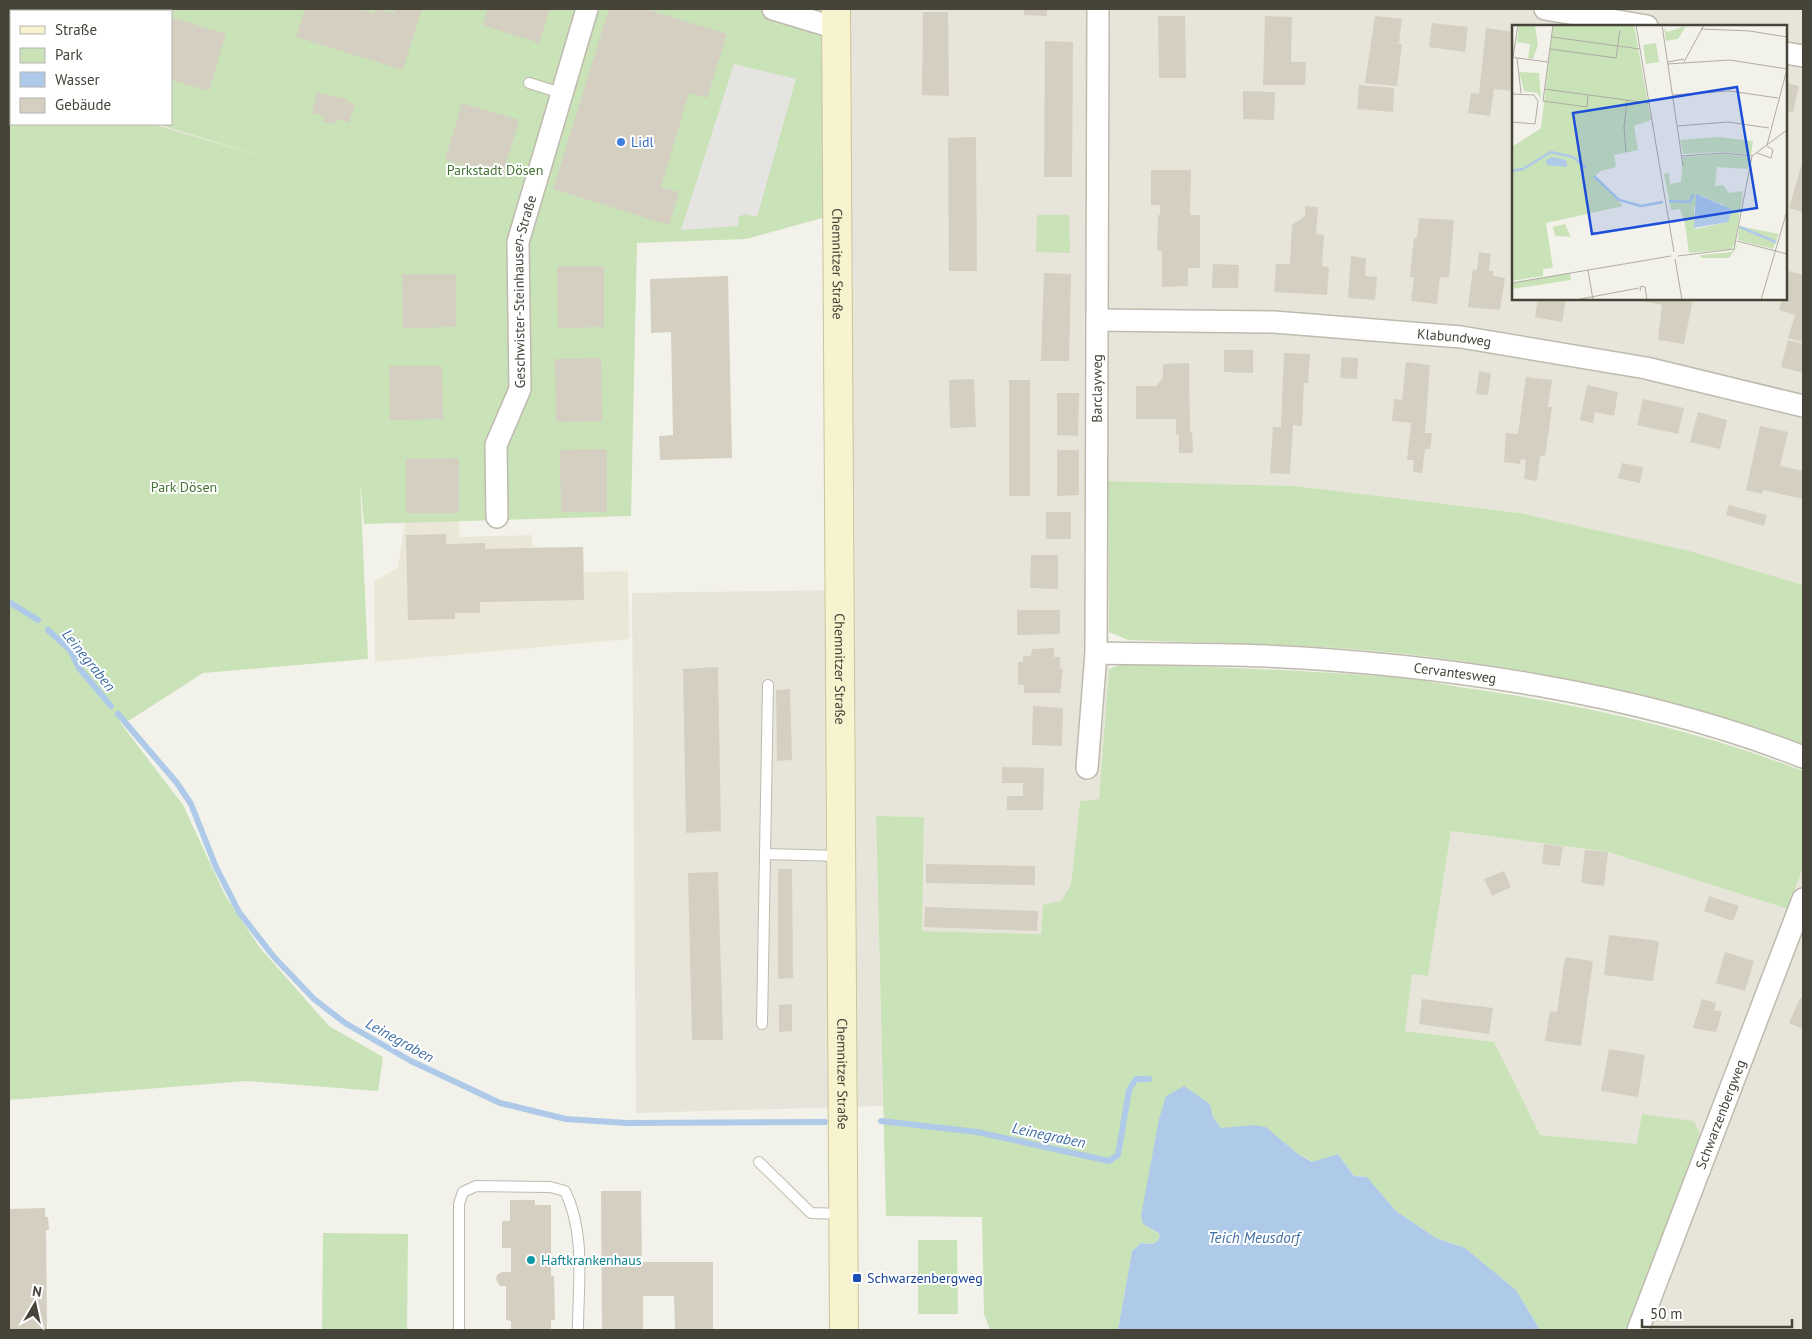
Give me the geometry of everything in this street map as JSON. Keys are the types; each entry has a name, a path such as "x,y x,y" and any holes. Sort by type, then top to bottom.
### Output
{"main road":[{"name":"Chemnitzer Straße","path":"836,18 844,1330"}],"street":[{"name":"Geschwister-Steinhausen-Straße","path":"497,517 496,445 520,389 518,242 587,9"},
{"path":"773,9 836,18"},
{"name":"Barclayweg","path":"1087,768 1096,653 1098,9"},
{"path":"1545,9 1641,25"},
{"path":"1787,53 1803,56"},
{"name":"Klabundweg","path":"1097,320 1274,322 1461,337 1646,368 1803,406"},
{"name":"Cervantesweg","path":"1096,653 1267,656 1396,665 1538,686 1658,711 1761,740 1803,757"},
{"name":"Schwarzenbergweg","path":"1638,1330 1803,899"}],"lane":[{"path":"529,83 561,92"},
{"path":"762,1024 768,684"},
{"path":"765,854 841,856"},
{"path":"759,1162 811,1213 843,1214"},
{"path":"459,1330 459,1204 463,1192 476,1186 550,1187 565,1191 574,1209 579,1233 578,1330"}],"shaded area":[{"path":"9,9 1803,9 1803,585 1690,551 1520,513 1295,486 1108,481 1109,669 1099,800 1080,801 1071,885 1041,934 922,931 924,817 876,816 883,1106 636,1113 632,593 840,590 837,214 746,239 336,178 155,125 172,125 172,10"},
{"path":"734,64 796,79 757,217 744,214 739,217 738,226 681,230"},
{"path":"459,515 459,537 532,535 532,547 583,547 584,572 628,571 629,639 375,662 374,582 398,567 405,523"},
{"path":"1451,831 1608,852 1788,909 1803,867 1803,1330 1627,1330 1694,1154 1637,1144 1540,1135 1494,1042 1404,1031 1412,974 1428,976"}],"green space":[{"path":"9,9 825,9 829,216 746,239 637,243 631,516 364,524 360,482 368,659 203,673 130,720 119,721 183,805 225,895 260,948 329,1026 383,1057 378,1091 246,1081 9,1100"},
{"path":"1037,215 1069,215 1070,253 1036,252"},
{"path":"1108,481 1295,486 1520,513 1690,551 1803,585 1803,746 1704,712 1654,699 1602,686 1499,667 1447,659 1362,650 1262,644 1128,640 1109,632"},
{"path":"1122,664 1324,672 1391,677 1515,695 1599,711 1682,731 1763,756 1803,771 1803,867 1788,909 1608,852 1451,831 1428,976 1412,974 1405,1031 1494,1042 1540,1135 1637,1144 1642,1114 1694,1121 1700,1133 1694,1154 1627,1330 1540,1330 1516,1290 1465,1248 1436,1238 1396,1211 1367,1177 1354,1176 1338,1154 1313,1162 1298,1154 1266,1127 1221,1128 1213,1117 1210,1104 1152,1230 1160,1234 1158,1241 1152,1244 1141,1243 1132,1251 1118,1330 990,1330 984,1314 982,1217 886,1216 876,816 924,817 922,931 1041,934 1043,905 1061,901 1071,885 1080,801 1099,799 1109,669"},
{"path":"323,1233 408,1234 407,1330 322,1330"},
{"path":"918,1240 957,1240 958,1314 918,1314"}],"water":[{"name":"Teich Meusdorf","path":"1184,1086 1210,1104 1213,1117 1221,1128 1254,1125 1266,1127 1298,1154 1312,1162 1338,1154 1354,1176 1367,1177 1396,1211 1436,1238 1465,1248 1516,1290 1540,1330 1118,1330 1132,1251 1141,1243 1152,1244 1158,1241 1160,1234 1143,1224 1141,1216 1159,1119 1166,1096"}],"building":[{"path":"43,9 96,9 96,10"},
{"path":"305,9 357,9 374,14 376,9 394,13 395,9 422,9 403,70 296,37"},
{"path":"488,9 550,9 539,43 483,25"},
{"name":"Lidl","path":"609,9 645,9 727,34 707,98 689,93 661,187 679,192 669,225 553,189"},
{"path":"1024,9 1047,9 1047,16 1024,15"},
{"path":"923,12 948,12 949,96 922,95"},
{"path":"1158,16 1185,16 1186,78 1159,78"},
{"path":"1265,16 1292,17 1291,62 1306,62 1305,85 1263,85"},
{"path":"1375,16 1402,19 1399,43 1391,43 1402,44 1397,86 1365,83"},
{"path":"172,17 226,34 209,91 172,80"},
{"path":"1432,23 1468,27 1465,52 1429,47"},
{"path":"1486,28 1512,32 1512,91 1494,89 1490,116 1468,113 1471,93 1479,94"},
{"path":"1045,41 1073,42 1072,177 1044,177"},
{"path":"1787,83 1799,86 1793,112 1787,111"},
{"path":"1359,85 1394,88 1393,112 1357,109"},
{"path":"1243,91 1275,92 1274,120 1243,119"},
{"path":"317,93 347,99 347,102 355,104 349,123 336,119 335,124 322,121 324,116 312,113"},
{"path":"462,103 519,120 502,177 445,160"},
{"path":"976,137 977,271 949,271 948,138"},
{"path":"1803,160 1803,212 1789,208"},
{"path":"1151,170 1191,170 1190,215 1200,215 1200,268 1188,268 1188,286 1162,287 1162,251 1157,251 1160,205 1151,205"},
{"path":"1305,206 1318,207 1316,234 1324,235 1322,266 1329,267 1327,295 1274,292 1276,264 1290,264 1292,225 1305,216"},
{"path":"1419,218 1454,220 1449,278 1440,277 1437,304 1411,301 1414,277 1410,277 1414,238 1417,238"},
{"path":"1479,252 1491,254 1489,271 1493,271 1493,276 1505,278 1500,310 1468,307 1473,269 1477,270"},
{"path":"1351,256 1366,258 1365,276 1377,277 1375,300 1348,298"},
{"path":"1213,264 1239,265 1238,288 1212,288"},
{"path":"557,266 604,266 604,327 558,328"},
{"path":"1789,271 1803,275 1803,342 1788,338 1795,315 1779,310 1782,300 1787,300"},
{"path":"1044,273 1071,274 1069,361 1041,361"},
{"path":"402,274 456,274 456,327 403,328"},
{"path":"728,276 732,458 660,460 659,436 673,435 671,332 651,333 650,279"},
{"path":"1538,300 1566,300 1562,322 1535,317"},
{"path":"1639,300 1693,300 1684,344 1658,340 1662,305"},
{"path":"1788,340 1803,344 1803,373 1781,367"},
{"path":"1224,350 1253,350 1253,373 1224,372"},
{"path":"1284,353 1310,354 1308,383 1304,383 1302,426 1293,425 1290,474 1270,473 1273,427 1281,427"},
{"path":"1342,357 1358,358 1357,379 1340,378"},
{"path":"601,358 602,421 556,422 555,359"},
{"path":"1406,362 1430,365 1425,433 1432,433 1430,449 1425,449 1422,473 1413,472 1414,460 1407,460 1411,423 1392,421 1394,399 1402,400"},
{"path":"1189,363 1190,432 1192,432 1193,453 1179,453 1179,435 1176,435 1176,419 1136,419 1136,386 1156,386 1163,378 1163,364"},
{"path":"389,366 442,366 443,419 390,420"},
{"path":"1479,371 1491,373 1488,395 1476,394"},
{"path":"1526,377 1552,380 1548,407 1552,407 1545,456 1540,456 1537,481 1524,479 1526,460 1521,459 1520,464 1504,462 1506,433 1518,434"},
{"path":"974,379 976,427 950,428 949,380"},
{"path":"1009,380 1030,380 1030,496 1009,496"},
{"path":"1587,385 1618,392 1614,416 1595,412 1593,423 1580,420"},
{"path":"1057,393 1079,393 1078,436 1057,435"},
{"path":"1643,399 1684,408 1678,434 1637,425"},
{"path":"1698,412 1727,420 1720,449 1690,442"},
{"path":"1760,426 1788,432 1780,466 1803,471 1803,499 1763,490 1762,494 1746,490"},
{"path":"607,449 607,512 561,512 560,450"},
{"path":"1057,450 1079,450 1079,495 1057,496"},
{"path":"459,458 459,513 406,513 406,459"},
{"path":"1622,463 1643,467 1640,483 1618,478"},
{"path":"1729,505 1767,515 1764,526 1726,515"},
{"path":"1046,512 1071,512 1071,539 1046,539"},
{"path":"446,534 446,544 485,543 485,549 583,547 584,600 480,602 480,613 455,613 455,619 408,620 406,535"},
{"path":"1031,555 1058,555 1058,589 1030,588"},
{"path":"1017,610 1060,610 1060,634 1017,635"},
{"path":"1054,648 1054,657 1060,657 1060,669 1063,669 1060,693 1024,693 1024,685 1018,685 1018,662 1023,662 1023,656 1031,656 1032,649"},
{"path":"718,667 721,831 686,833 683,669"},
{"path":"790,689 792,760 777,761 776,690"},
{"path":"1033,706 1063,708 1062,746 1032,745"},
{"path":"1002,767 1044,768 1043,810 1007,810 1007,796 1023,796 1023,783 1002,783"},
{"path":"1544,844 1563,847 1560,866 1542,864"},
{"path":"1585,850 1608,852 1604,886 1581,883"},
{"path":"926,864 1035,866 1035,885 926,883"},
{"path":"778,869 792,869 793,978 778,979"},
{"path":"1504,871 1511,887 1492,896 1484,879"},
{"path":"718,872 723,1040 692,1040 688,873"},
{"path":"1709,896 1739,906 1733,921 1704,911"},
{"path":"925,907 1038,911 1037,931 924,927"},
{"path":"1609,935 1659,941 1653,981 1604,975"},
{"path":"1725,952 1754,961 1745,991 1716,983"},
{"path":"1565,957 1593,961 1581,1046 1545,1041 1550,1011 1557,1012"},
{"path":"1800,998 1803,999 1803,1029 1789,1023"},
{"path":"1422,999 1493,1008 1489,1034 1419,1024"},
{"path":"1702,999 1716,1003 1714,1010 1722,1012 1716,1032 1693,1028"},
{"path":"792,1004 792,1031 779,1032 779,1005"},
{"path":"1609,1049 1645,1055 1638,1097 1601,1091"},
{"path":"601,1191 641,1191 642,1262 713,1262 713,1330 675,1330 674,1296 643,1296 643,1330 602,1330"},
{"name":"Haftkrankenhaus","path":"510,1200 535,1200 535,1205 551,1205 551,1276 554,1276 555,1320 551,1320 551,1330 511,1330 511,1321 506,1320 506,1286 500,1286 496,1279 497,1275 502,1272 511,1272 511,1248 502,1248 502,1221 510,1221"},
{"path":"45,1208 45,1217 48,1217 49,1230 46,1230 47,1330 9,1330 9,1209"}],"waterway":[{"name":"Leinegraben","path":"9,602 38,620"},
{"name":"Leinegraben","path":"48,630 70,650 79,668 111,706"},
{"name":"Leinegraben","path":"118,714 177,783 191,804 216,867 239,912 274,957 314,999 345,1023 411,1061 500,1103 566,1119 626,1123 825,1122"},
{"name":"Leinegraben","path":"881,1121 977,1132 1109,1161 1118,1155 1129,1090 1136,1079 1149,1079"}],"place":[{"name":"Lidl","path":"621,142"},
{"name":"Haftkrankenhaus","path":"531,1260"},
{"name":"Schwarzenbergweg","path":"857,1278"}],"park label":[{"name":"Parkstadt Dösen","path":"495,170"},
{"name":"Park Dösen","path":"184,487"}]}
